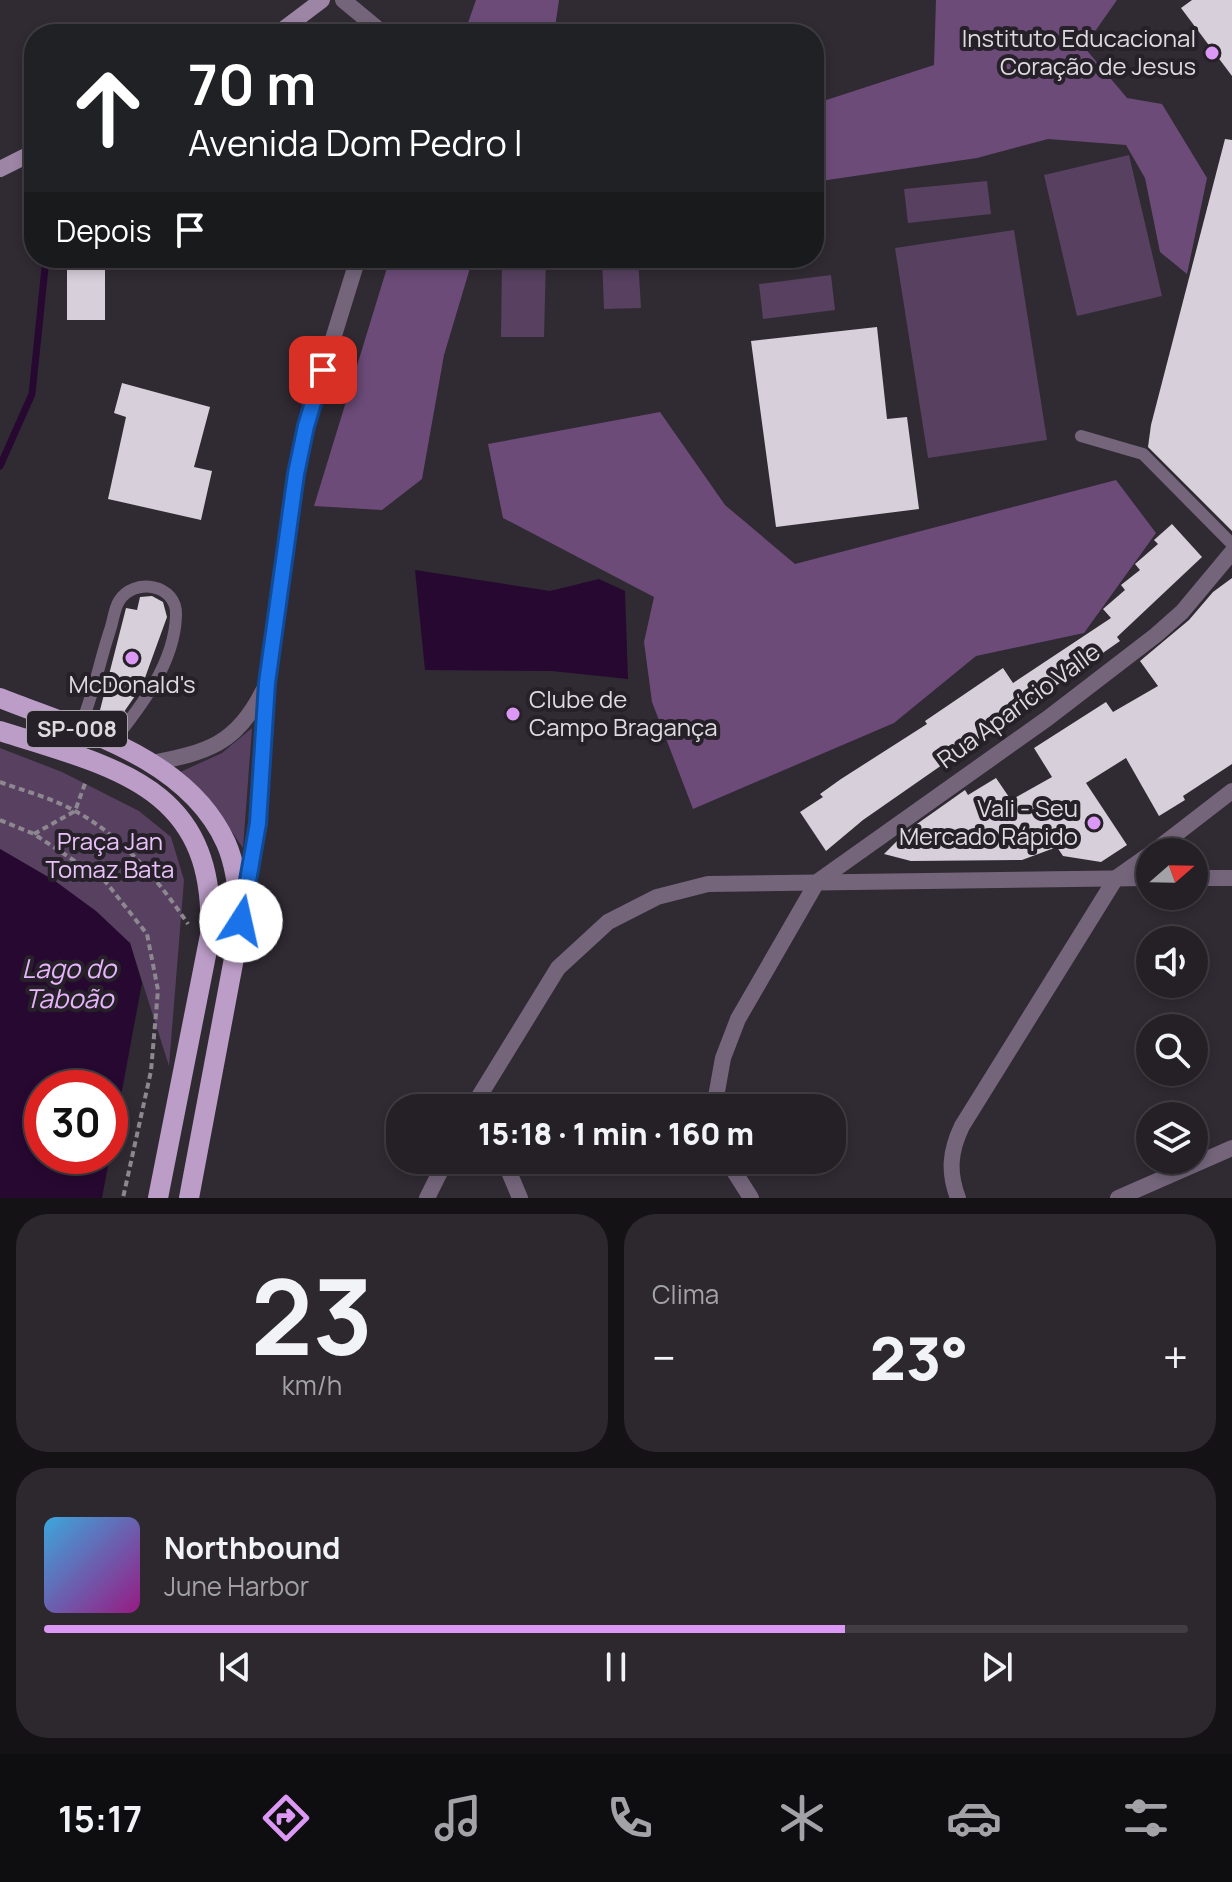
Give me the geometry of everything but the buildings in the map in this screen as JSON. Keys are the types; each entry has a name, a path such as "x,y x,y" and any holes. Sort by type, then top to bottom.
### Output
{"main road":[{"name":"SP-008","path":"0,698 79,729 152,763 177,779 206,811 226,843 236,877 241,921 189,1198"},
{"name":"SP-008","path":"0,731 74,754 135,782 171,806 193,834 205,863 212,900 207,949 158,1198"}],"street":[{"path":"290,24 322,0"},
{"path":"343,0 372,24"},
{"path":"0,169 24,157"},
{"path":"241,921 258,823 267,683 306,426 355,268"},
{"name":"Rua Aparício Valle","path":"817,882 1048,718 1156,635 1182,612 1232,552"},
{"path":"152,763 195,754 232,736 252,714 267,683"},
{"path":"1171,838 1232,791"},
{"path":"958,1198 950,1165 954,1143 962,1126 1116,878 1136,864"},
{"path":"483,1094 558,968 608,922 657,897 708,884 1136,878"},
{"path":"1208,878 1232,878"},
{"path":"717,1094 723,1058 738,1019 817,882"},
{"path":"1118,1198 1232,1148"},
{"path":"427,1198 439,1174"},
{"path":"510,1174 520,1198"},
{"path":"736,1174 751,1198"}],"lane":[{"path":"1081,436 1143,454 1232,544"},
{"path":"79,729 119,600 136,587 153,586 168,593 176,610 167,653 146,700 111,744"}],"path":[{"path":"34,834 75,811 88,775"},
{"path":"0,782 75,811 133,856 162,885 190,926"},
{"path":"0,820 34,834 105,881 147,934 158,990 151,1071 123,1198"}],"green space":[{"path":"1129,155 1162,296 1077,316 1044,175"},
{"path":"987,181 991,214 908,223 904,189"},
{"path":"1014,230 1047,440 928,458 895,248"},
{"path":"502,268 546,268 544,337 501,337"},
{"path":"602,268 639,268 641,308 604,309"},
{"path":"831,275 835,310 763,319 759,284"},
{"name":"Praça Jan Tomaz Bata","path":"252,728 243,848 213,804 178,773 222,753"},
{"name":"Praça Jan Tomaz Bata","path":"0,748 62,772 139,811 171,837 184,880 169,1066 130,943 55,881 0,849"}],"shaded area":[{"path":"476,0 559,0 555,24 468,24"},
{"path":"936,0 1117,0 1084,47 1127,98 1162,104 1207,178 1187,274 1160,252 1145,178 1126,145 1048,139 977,158 824,181 824,101 934,65"},
{"path":"387,268 470,268 444,355 422,479 382,510 314,506"},
{"path":"660,412 725,505 795,564 1116,480 1156,533 1084,633 976,656 894,723 693,809 652,702 644,642 654,597 503,518 488,444"}],"water":[{"path":"415,570 550,591 599,579 625,591 628,679 552,671 425,670"},
{"name":"Lago do Taboão","path":"0,849 55,881 96,911 130,943 142,983 126,1070 24,1070 24,1174 107,1174 102,1198 0,1198"}],"waterway":[{"path":"0,466 32,394 45,268"}],"place":[{"name":"Instituto Educacional Coração de Jesus","path":"1212,53"},
{"name":"McDonald's","path":"132,658"},
{"name":"Clube de Campo Bragança","path":"513,714"},
{"name":"Vali - Seu Mercado Rápido","path":"1094,823"}],"route":[{"path":"241,921 258,823 267,683 296,474 323,370"}]}
